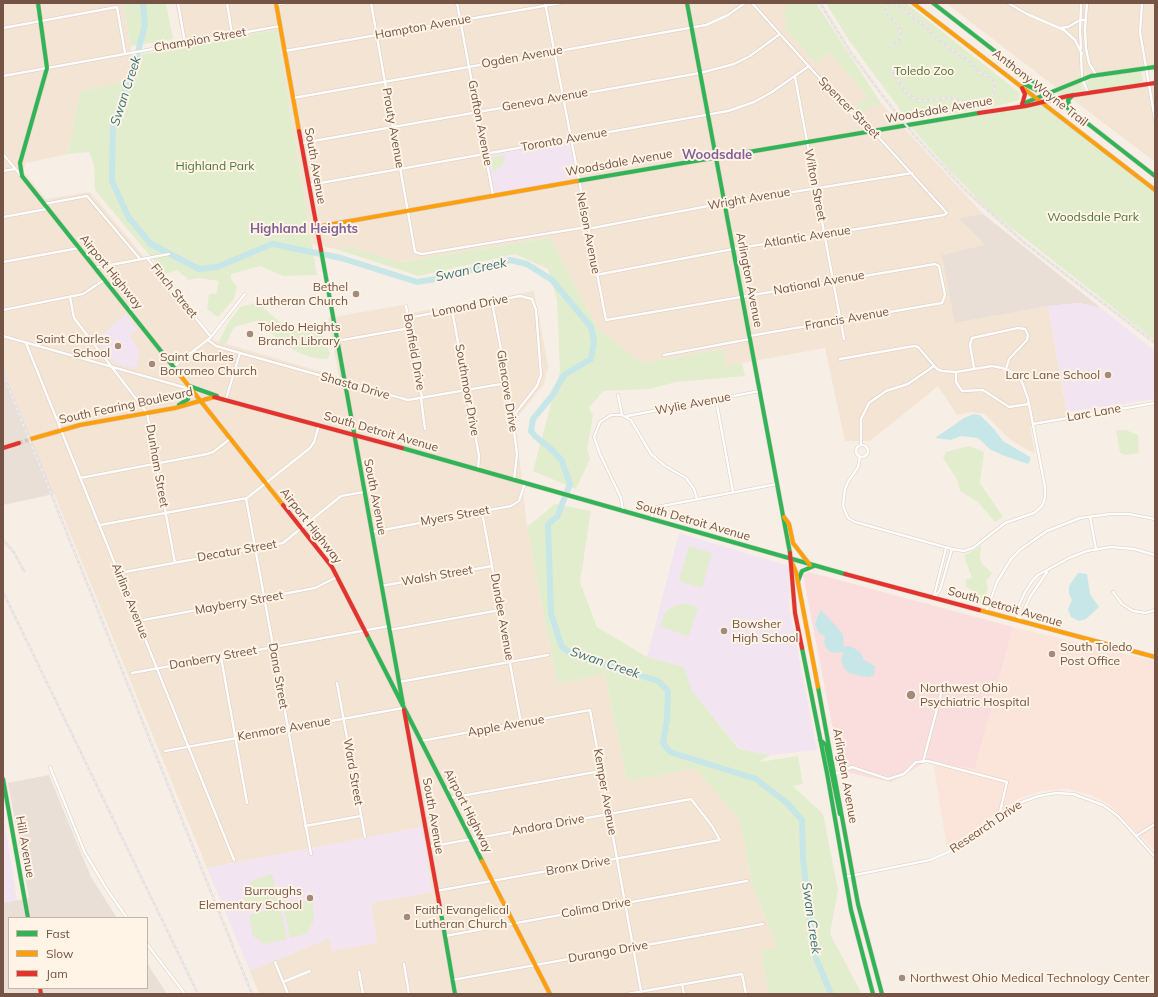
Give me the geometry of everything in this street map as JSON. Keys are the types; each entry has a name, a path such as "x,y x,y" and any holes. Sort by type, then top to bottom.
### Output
{"main road":[{"path":"23,178 20,172 20,162 47,68 38,3"},
{"name":"Arlington Avenue","path":"687,3 783,514 791,560 794,608 820,740 844,877 853,923 873,994"},
{"name":"Anthony Wayne Trail","path":"913,3 1155,190"},
{"name":"Anthony Wayne Trail","path":"932,3 1046,94 1057,100 1155,176"},
{"name":"South Avenue","path":"276,4 455,994"},
{"path":"995,66 1009,72 1027,86 1046,94"},
{"name":"Woodsdale Avenue","path":"316,227 493,195 1021,105 1036,97 1082,79 1155,67"},
{"name":"Woodsdale Avenue","path":"1021,105 1026,106 1057,100 1073,95 1155,83"},
{"path":"1020,85 1025,94 1021,105"},
{"path":"1070,110 1068,100 1073,95"},
{"name":"Airport Highway","path":"23,178 332,567 550,994"},
{"path":"175,408 188,399 189,388 219,397"},
{"name":"South Fearing Boulevard","path":"31,439 61,430 175,408 210,397 226,399"},
{"name":"South Detroit Avenue","path":"226,399 554,491 791,560 1155,657"},
{"path":"3,448 19,443"},
{"path":"783,514 788,524 793,543 812,565 802,571 798,584"},
{"name":"Arlington Avenue","path":"791,560 798,584 835,774 862,926 882,994"},
{"path":"820,740 826,745 838,807 845,830"},
{"name":"Hill Avenue","path":"3,778 28,917"}],"street":[{"path":"109,3 110,8"},
{"path":"178,3 185,43"},
{"path":"227,3 232,34"},
{"path":"276,4 286,3"},
{"name":"Prouty Avenue","path":"371,3 415,252"},
{"name":"Grafton Avenue","path":"457,3 493,195"},
{"name":"Hampton Avenue","path":"285,51 546,4 561,3"},
{"name":"Ogden Avenue","path":"293,98 692,28 719,20 745,3"},
{"name":"Spencer Street","path":"752,3 849,111 873,131 947,213"},
{"path":"1008,3 1027,14 1060,28 1075,40 1082,55"},
{"path":"1081,3 1080,20 1082,79 1089,93"},
{"path":"1087,3 1085,20 1087,56 1091,69 1096,76"},
{"path":"1142,3 1140,32 1155,120"},
{"name":"Nelson Avenue","path":"546,4 578,181 606,320"},
{"path":"3,28 117,7 125,53"},
{"path":"1060,28 1072,26 1080,20 1085,20"},
{"name":"Champion Street","path":"3,76 280,26"},
{"name":"Geneva Avenue","path":"301,143 700,74 724,67 750,56 780,34"},
{"path":"1082,55 1087,56"},
{"name":"Toronto Avenue","path":"308,185 708,116 754,102 795,77 809,66"},
{"name":"Wilton Street","path":"795,77 844,340"},
{"path":"3,154 23,178"},
{"path":"3,171 15,169"},
{"name":"Wright Avenue","path":"415,252 422,254 587,228 724,203 912,173"},
{"name":"Finch Street","path":"43,204 87,196 140,259 147,258 211,337"},
{"path":"3,217 47,209"},
{"name":"Atlantic Avenue","path":"596,275 733,249 944,215 947,213"},
{"path":"3,262 79,248"},
{"path":"147,258 168,254"},
{"path":"94,268 140,259"},
{"name":"National Avenue","path":"606,320 938,264 945,295 944,300"},
{"path":"3,310 85,294 104,280"},
{"path":"173,367 211,337 245,294"},
{"name":"Lomond Drive","path":"408,318 520,296 532,299 536,310 541,375 535,388 511,419"},
{"name":"Dunham Street","path":"70,297 74,318 148,413 175,563"},
{"name":"Francis Avenue","path":"664,355 841,320 942,303 944,300"},
{"name":"Glencove Drive","path":"492,302 507,382 517,454 514,480"},
{"name":"Bonfield Drive","path":"406,306 425,429"},
{"name":"Southmoor Drive","path":"452,310 479,456 478,470"},
{"path":"336,341 410,328"},
{"path":"974,368 970,345 970,340 974,336 1018,328 1025,329 1028,335 1027,340 1009,359 1006,369"},
{"path":"3,336 189,388"},
{"name":"Shasta Drive","path":"208,340 216,346 240,354 408,400 507,382"},
{"name":"Airline Avenue","path":"26,343 234,860"},
{"path":"840,359 914,346 918,347 934,366 942,371 956,372 984,366 997,366 1006,369 1022,382 1029,404 1046,493 1042,506 1031,515 1005,523 970,550 946,548 851,520 844,509 846,487 858,467 860,457"},
{"path":"226,399 240,354"},
{"path":"860,457 856,454 856,450 861,445 861,419 869,403 886,391 908,384 934,366"},
{"path":"956,372 956,382 962,391 983,390 1009,407 1029,404"},
{"name":"Wylie Avenue","path":"626,416 760,392"},
{"path":"618,396 622,415"},
{"path":"716,400 733,492"},
{"name":"Larc Lane","path":"1033,424 1155,403"},
{"path":"623,511 621,498 600,454 594,437 597,427 602,420 611,415 626,416 633,422 651,454 664,466 686,478 694,489 697,499"},
{"path":"100,525 246,498 266,484 312,446 319,425"},
{"path":"80,478 211,453 230,439"},
{"path":"860,457 865,456 868,452 866,447 861,445"},
{"name":"Myers Street","path":"371,532 482,512 517,504 525,483"},
{"path":"651,519 654,509 658,507 777,484"},
{"name":"Decatur Street","path":"119,573 283,543 341,496 364,492"},
{"name":"Dana Street","path":"246,498 311,854"},
{"name":"Dundee Avenue","path":"482,512 521,723"},
{"path":"986,612 997,582 1012,559 1021,549 1054,528 1090,516 1121,513 1155,519"},
{"path":"1090,516 1096,549"},
{"path":"934,598 946,548"},
{"path":"1019,621 1016,612 1025,592 1038,575 1047,572 1068,558 1096,549 1128,548 1155,554"},
{"path":"934,598 940,590 952,549"},
{"name":"Walsh Street","path":"381,586 492,566"},
{"path":"1019,621 1030,597 1047,572"},
{"name":"Mayberry Street","path":"138,621 316,588 337,578"},
{"path":"1113,592 1122,604 1133,611 1146,613 1155,610"},
{"name":"Danberry Street","path":"132,673 365,631 500,610"},
{"path":"399,682 548,655"},
{"path":"221,657 247,803"},
{"name":"Ward Street","path":"337,683 365,837"},
{"path":"923,762 943,686"},
{"name":"Kenmore Avenue","path":"165,751 403,708"},
{"name":"Apple Avenue","path":"421,741 590,710"},
{"name":"Kemper Avenue","path":"590,710 641,992"},
{"path":"835,774 852,768 888,779 904,774 916,762 928,761 1007,782 999,817"},
{"path":"50,767 85,853 108,891 127,917"},
{"path":"450,798 601,771"},
{"name":"Research Drive","path":"844,877 921,863 939,857 955,849 1019,803 1039,796 1056,793 1073,794 1103,805 1118,816 1155,857"},
{"name":"Andora Drive","path":"428,847 471,838 691,800 712,826 720,840"},
{"path":"305,826 361,816"},
{"path":"1136,836 1155,824"},
{"name":"Bronx Drive","path":"436,891 720,840"},
{"name":"Colima Drive","path":"445,936 747,881"},
{"name":"Durango Drive","path":"452,980 764,924"},
{"path":"148,945 185,994"},
{"path":"275,962 288,994"},
{"path":"404,964 409,994"},
{"path":"283,982 310,971"},
{"path":"359,972 363,994"},
{"path":"627,994 742,974 746,994"},
{"path":"682,984 684,994"}],"shaded area":[{"path":"3,3 123,3 137,80 80,91 68,154 26,163 23,171 46,199 90,192 213,340 339,377 328,318 403,305 406,314 534,291 548,366 544,384 515,420 527,527 557,684 605,674 627,781 695,768 740,820 752,884 777,947 761,951 769,994 259,994 250,971 330,938 332,951 377,943 371,903 432,892 422,827 207,868 3,369"},
{"path":"175,3 784,3 788,7 788,21 783,26 816,63 829,52 868,97 852,110 873,103 877,106 881,103 983,214 958,218 985,245 955,323 1048,306 1068,420 1030,426 1035,454 1009,439 985,414 972,412 957,415 938,386 870,441 845,441 825,348 726,366 723,349 642,363 598,329 550,238 399,262 312,244 277,30 184,46"},
{"path":"946,3 1155,3 1155,67 1091,76 1058,89"},
{"path":"1155,83 1155,162 1068,96"},
{"path":"571,139 578,181 493,195 485,154"},
{"path":"983,214 1101,308 1079,303 1048,306 955,323 942,255 985,245 958,218"},
{"name":"Larc Lane School","path":"1079,303 1101,308 1155,351 1155,399 1067,412 1048,306"},
{"name":"Saint Charles School","path":"126,314 137,330 130,336 140,352 136,368 116,364 96,339"},
{"path":"3,369 54,494 3,505"},
{"name":"Bowsher High School","path":"679,533 789,566 789,606 817,750 770,755 740,749 692,691 684,667 647,657"},
{"name":"Northwest Ohio Psychiatric Hospital","path":"809,572 1013,627 975,769 926,762 891,782 841,771 803,575"},
{"path":"1013,627 1155,661 1155,851 1110,805 1091,795 1067,789 1042,791 1020,798 947,848 933,763 975,769"},
{"path":"49,775 91,877 116,917 8,917 8,989 148,989 148,965 167,994 3,994 3,903 29,898 8,783"},
{"path":"3,813 17,900 3,903"},
{"name":"Burroughs Elementary School","path":"422,827 432,892 371,903 377,943 332,951 330,938 250,971 207,868"}],"green space":[{"path":"123,3 166,3 173,39 131,46"},
{"name":"Toledo Zoo","path":"784,3 816,3 881,103 877,106 873,103 859,116 852,110 868,97 829,52 816,63 783,26 788,21 782,13 788,7"},
{"name":"Toledo Zoo","path":"826,3 906,3 1020,93 1019,100 1001,105 951,114 906,118 848,39"},
{"name":"Highland Park","path":"277,30 317,275 283,276 260,266 231,274 231,279 237,287 234,299 218,317 207,309 209,294 216,294 219,281 198,278 189,280 177,270 165,274 95,190 94,165 89,152 68,154 80,91 136,80 132,56"},
{"path":"1138,71 1141,72 1143,81 1139,84 1091,91 1088,90 1085,84 1091,78"},
{"path":"1080,82 1084,91 1060,96 1055,92"},
{"name":"Woodsdale Park","path":"1043,103 1155,190 1154,340 990,211 949,170 909,125"},
{"path":"505,155 503,164 493,172 491,158"},
{"path":"550,238 598,329 642,363 723,349 726,366 742,363 745,376 676,382 650,389 603,391 589,408 593,415 587,449 590,459 576,489 533,471 560,371 557,299 548,269 515,254 419,276 336,249 348,247 400,262"},
{"path":"255,303 264,308 283,325 299,331 310,330 318,326 330,354 328,359 314,358 299,353 284,344 256,321 234,327 226,344 219,342 227,325 240,307"},
{"path":"1116,430 1126,430 1138,435 1139,453 1125,455 1120,453"},
{"path":"969,446 984,452 980,483 1003,517 995,522 978,502 960,491 957,479 943,458 946,452"},
{"path":"555,504 591,511 580,582 597,627 647,657 684,667 692,691 739,749 770,755 759,762 798,756 803,784 793,786 823,814 838,890 830,934 862,994 769,994 761,951 777,947 752,884 740,820 695,768 627,781 605,674 557,684 527,527"},
{"path":"689,546 712,553 702,588 679,581"},
{"path":"981,546 980,557 982,564 992,573 986,581 988,589 981,605 973,591 966,587 966,579 972,578 964,556"},
{"path":"683,603 698,607 689,635 687,636 660,626 664,614 670,608"},
{"path":"272,874 279,902 276,906 247,911 243,894 253,880"},
{"path":"312,900 314,920 306,934 290,938 284,911 286,906"},
{"path":"277,908 281,911 287,939 265,944 253,936 249,915"}],"water":[{"path":"974,414 980,415 1003,441 1030,457 1028,464 991,450 978,438 961,436 951,440 935,438 964,418"},
{"path":"1078,573 1087,574 1090,594 1099,607 1086,619 1079,621 1071,617 1068,609 1072,600 1069,594 1069,586"},
{"path":"821,610 843,634 844,647 849,646 854,648 861,653 864,660 875,666 874,675 869,677 849,673 843,667 841,659 844,652 832,653 826,648 824,642 825,636 819,633 815,625"}],"waterway":[{"name":"Swan Creek","path":"143,3 145,24 136,60 113,125 112,181 129,218 151,244 199,269 217,267 272,244 341,258 417,282 436,279 510,260 527,264 552,280 591,327 594,341 591,359 564,375 552,396 533,419 531,431 562,461 570,484 557,517 548,524 551,614 562,647 572,654 658,681 668,691 667,720 663,743 670,752 756,779 787,803 802,820 803,858 812,938 816,958 831,994"}],"tunnel":[{"path":"19,443 31,439"}],"railway":[{"path":"820,3 851,53 882,95 914,135 964,189 1026,244 1155,343"},
{"path":"891,46 899,40 901,35 900,29 885,11 888,5 895,3 927,28 937,39 970,62 979,72 989,77 993,81 995,89 991,99 984,103 974,104 947,98 920,101 907,94 891,70"},
{"path":"3,374 252,994"},
{"path":"3,540 13,551 24,571"},
{"path":"3,592 198,994"}],"traffic: fast":[{"path":"38,3 47,68 20,163 22,176 180,375"},
{"path":"687,3 790,553"},
{"path":"933,3 1155,176"},
{"path":"1022,104 1091,76 1155,67"},
{"path":"1024,84 1051,97"},
{"path":"1070,110 1068,100 1073,95"},
{"path":"577,181 979,113"},
{"path":"321,250 403,704"},
{"path":"189,386 217,396"},
{"path":"179,405 188,399 190,389"},
{"path":"402,448 845,574"},
{"path":"798,581 802,571 814,566"},
{"path":"367,635 482,861"},
{"path":"802,648 827,773 851,910 873,994"},
{"path":"818,687 858,904 882,994"},
{"path":"820,740 826,745 840,814"},
{"path":"3,779 28,917"},
{"path":"441,913 455,994"}],"traffic: slow":[{"path":"276,3 299,131"},
{"path":"913,3 1155,190"},
{"path":"316,227 577,181"},
{"path":"180,375 283,505"},
{"path":"31,439 80,425 175,408 214,397"},
{"path":"784,517 789,524 793,543 810,565"},
{"path":"792,563 796,572 818,687"},
{"path":"979,610 1155,657"},
{"path":"482,861 550,994"}],"traffic: jam":[{"path":"979,113 1026,106 1068,96 1155,83"},
{"path":"1022,88 1025,94 1022,105"},
{"path":"299,131 321,250"},
{"path":"214,397 402,448"},
{"path":"3,448 19,443"},
{"path":"283,505 332,567 367,635"},
{"path":"790,553 795,613 802,648"},
{"path":"845,574 979,610"},
{"path":"404,710 441,913"},
{"path":"40,989 41,994"}],"place":[{"name":"Bethel Lutheran Church","path":"356,294"},
{"name":"Toledo Heights Branch Library","path":"250,334"},
{"name":"Saint Charles School","path":"118,346"},
{"name":"Saint Charles Borromeo Church","path":"152,364"},
{"name":"Larc Lane School","path":"1108,375"},
{"name":"Bowsher High School","path":"724,631"},
{"name":"South Toledo Post Office","path":"1052,654"},
{"name":"Northwest Ohio Psychiatric Hospital","path":"911,695"},
{"name":"Burroughs Elementary School","path":"310,898"},
{"name":"Faith Evangelical Lutheran Church","path":"407,917"},
{"name":"Northwest Ohio Medical Technology Center","path":"902,978"}],"district":[{"name":"Woodsdale","path":"717,155"},
{"name":"Highland Heights","path":"304,229"}]}
